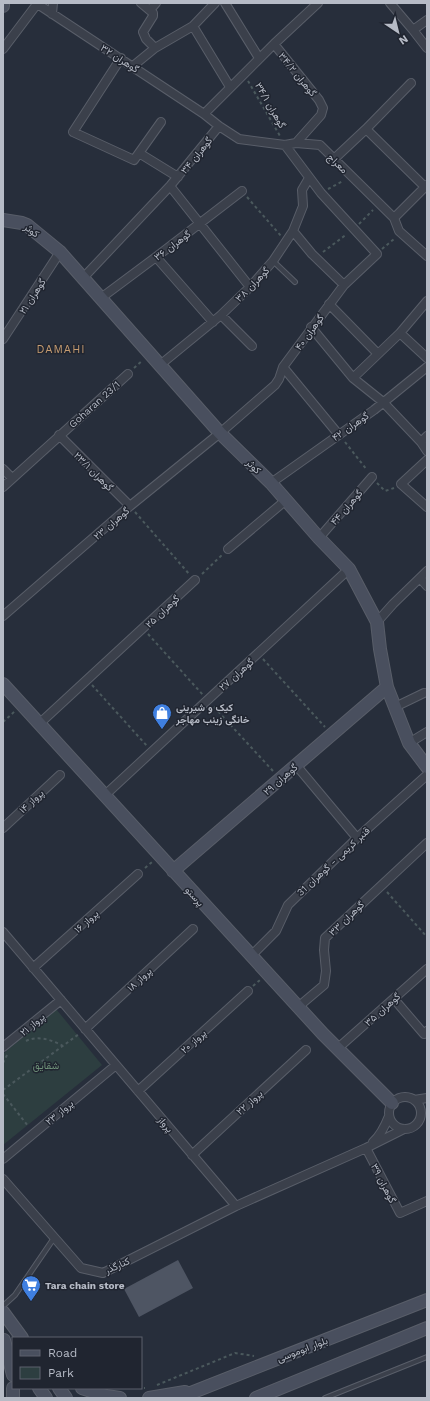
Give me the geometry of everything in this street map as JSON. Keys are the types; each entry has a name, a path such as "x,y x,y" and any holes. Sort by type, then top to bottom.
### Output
{"street":[{"path":"3,49 36,3"},
{"name":"گوهران ۳۲","path":"36,3 204,114"},
{"path":"52,14 53,3"},
{"path":"141,3 150,10 153,16 143,32 146,39 155,48"},
{"path":"150,10 156,3"},
{"path":"133,66 155,48 193,26 216,3"},
{"path":"226,3 259,58"},
{"path":"204,114 230,86 318,3"},
{"path":"390,3 427,48"},
{"path":"412,30 427,20"},
{"path":"193,26 230,86"},
{"name":"گوهران ۳۴/۲","path":"274,44 319,100 323,108 321,115 296,143"},
{"path":"120,58 73,132 134,160 161,122"},
{"path":"334,159 411,83"},
{"name":"گوهران ۳۴","path":"84,277 170,186 219,126 204,114"},
{"name":"معراج","path":"219,126 239,139 285,145 296,143 320,145 394,218 399,231 427,256"},
{"path":"366,129 426,186 394,218"},
{"path":"285,145 321,194 377,254"},
{"path":"139,152 178,177"},
{"name":"گوهران ۳۸","path":"160,365 221,315 250,287 273,261 293,231 303,206 302,190 309,178"},
{"path":"170,186 250,287"},
{"name":"گوهران ۳۶","path":"100,298 242,191"},
{"name":"کوثر","path":"3,220 27,225 60,252 84,277 100,298 220,433 271,483 319,538 349,569 377,622 387,687 409,743 427,767"},
{"path":"293,231 312,254 344,284"},
{"name":"گوهران ۲۱","path":"3,339 60,252"},
{"name":"گوهران ۴۰","path":"220,433 275,385 279,379 283,367 344,284 377,254"},
{"path":"156,257 213,322"},
{"path":"353,378 400,333 427,301"},
{"path":"329,304 378,354"},
{"path":"221,315 252,346"},
{"path":"311,328 353,378 383,402 424,439 427,450"},
{"path":"400,333 427,358"},
{"path":"283,367 339,435"},
{"name":"گوهران ۴۲","path":"271,483 339,435 427,368"},
{"name":"Goharan 23/1","path":"3,487 128,374"},
{"name":"گوهران ۲۳","path":"3,616 130,506 220,433"},
{"name":"گوهران ۲۳/۱","path":"59,435 130,506"},
{"path":"427,460 401,484 427,507"},
{"path":"3,469 12,478"},
{"name":"گوهران ۴۴","path":"319,538 372,477"},
{"path":"228,549 286,500"},
{"name":"گوهران ۲۷","path":"104,796 349,569"},
{"path":"377,622 427,571"},
{"path":"420,578 427,586"},
{"name":"گوهران ۲۵","path":"39,724 195,580"},
{"name":"پرستو","path":"3,684 337,1050 392,1103"},
{"name":"گوهران ۲۹","path":"173,871 387,687"},
{"path":"395,707 424,693"},
{"path":"409,743 427,732"},
{"path":"296,765 357,838"},
{"name":"پرواز ۱۴","path":"3,828 60,775"},
{"name":"قنبر کریمی - گوهران 31","path":"251,956 276,931 288,905 357,838 427,775"},
{"name":"گوهران ۳۳","path":"298,1007 324,985 326,971 324,950 325,938 427,843"},
{"name":"پرواز ۱۶","path":"33,968 138,874"},
{"name":"پرواز ۱۸","path":"86,1029 194,929"},
{"name":"پرواز","path":"4,934 236,1206"},
{"name":"گوهران ۳۵","path":"337,1050 427,969"},
{"name":"پرواز ۲۰","path":"138,1091 248,991"},
{"path":"394,999 424,1034 427,1031"},
{"name":"پرواز ۲۱","path":"3,1047 60,1000"},
{"name":"پرواز ۲۲","path":"192,1155 306,1050"},
{"name":"پرواز ۲۳","path":"3,1159 116,1065"},
{"path":"366,1148 377,1138 384,1128 389,1116 389,1109 392,1103 398,1098 406,1097 414,1100 427,1098"},
{"path":"414,1100 420,1109 419,1120"},
{"path":"236,1206 413,1126 427,1115"},
{"path":"389,1116 397,1127 404,1129"},
{"name":"گوهران ۳۹","path":"366,1148 400,1213 427,1201"},
{"name":"کنارگذر","path":"3,1179 81,1268 103,1273 236,1206"},
{"name":"بلوار ابوموسی","path":"178,1398 427,1300"},
{"path":"3,1312 21,1337"},
{"path":"256,1398 427,1328"},
{"path":"4,1339 12,1351"},
{"path":"4,1339 12,1371"},
{"path":"40,1389 46,1398"},
{"path":"60,1389 66,1398"},
{"path":"85,1389 106,1396 120,1398"},
{"path":"149,1391 200,1390"}],"lane":[{"path":"273,261 295,282"},
{"path":"3,1306 15,1295 54,1238"},
{"path":"325,1398 427,1357"}],"path":[{"name":"گوهران ۳۴/۱","path":"244,74 285,145"},
{"path":"321,194 352,176"},
{"path":"242,191 286,242"},
{"path":"377,254 401,233"},
{"path":"128,374 150,354"},
{"path":"339,435 385,492 401,484"},
{"path":"130,506 195,580 228,549"},
{"path":"143,629 281,778"},
{"path":"258,654 332,734"},
{"path":"87,680 152,752"},
{"path":"3,722 22,705"},
{"path":"138,874 158,855"},
{"path":"381,885 427,937"},
{"path":"248,991 267,974"},
{"path":"3,1090 86,1029"},
{"path":"25,1041 32,1038 51,1040 63,1046"},
{"path":"3,1063 7,1055"},
{"path":"3,1094 34,1133"},
{"path":"149,1391 235,1353 260,1357"}],"green space":[{"name":"شقایق","path":"56,1009 102,1065 3,1145 3,1054"}],"building":[{"path":"178,1260 193,1288 139,1317 124,1289"}],"place":[{"name":"کیک و شیرینی خانگی زینب مهاجر","path":"162,730"},
{"name":"Tara chain store","path":"31,1302"}],"district":[{"name":"DAMAHI","path":"61,349"}]}
